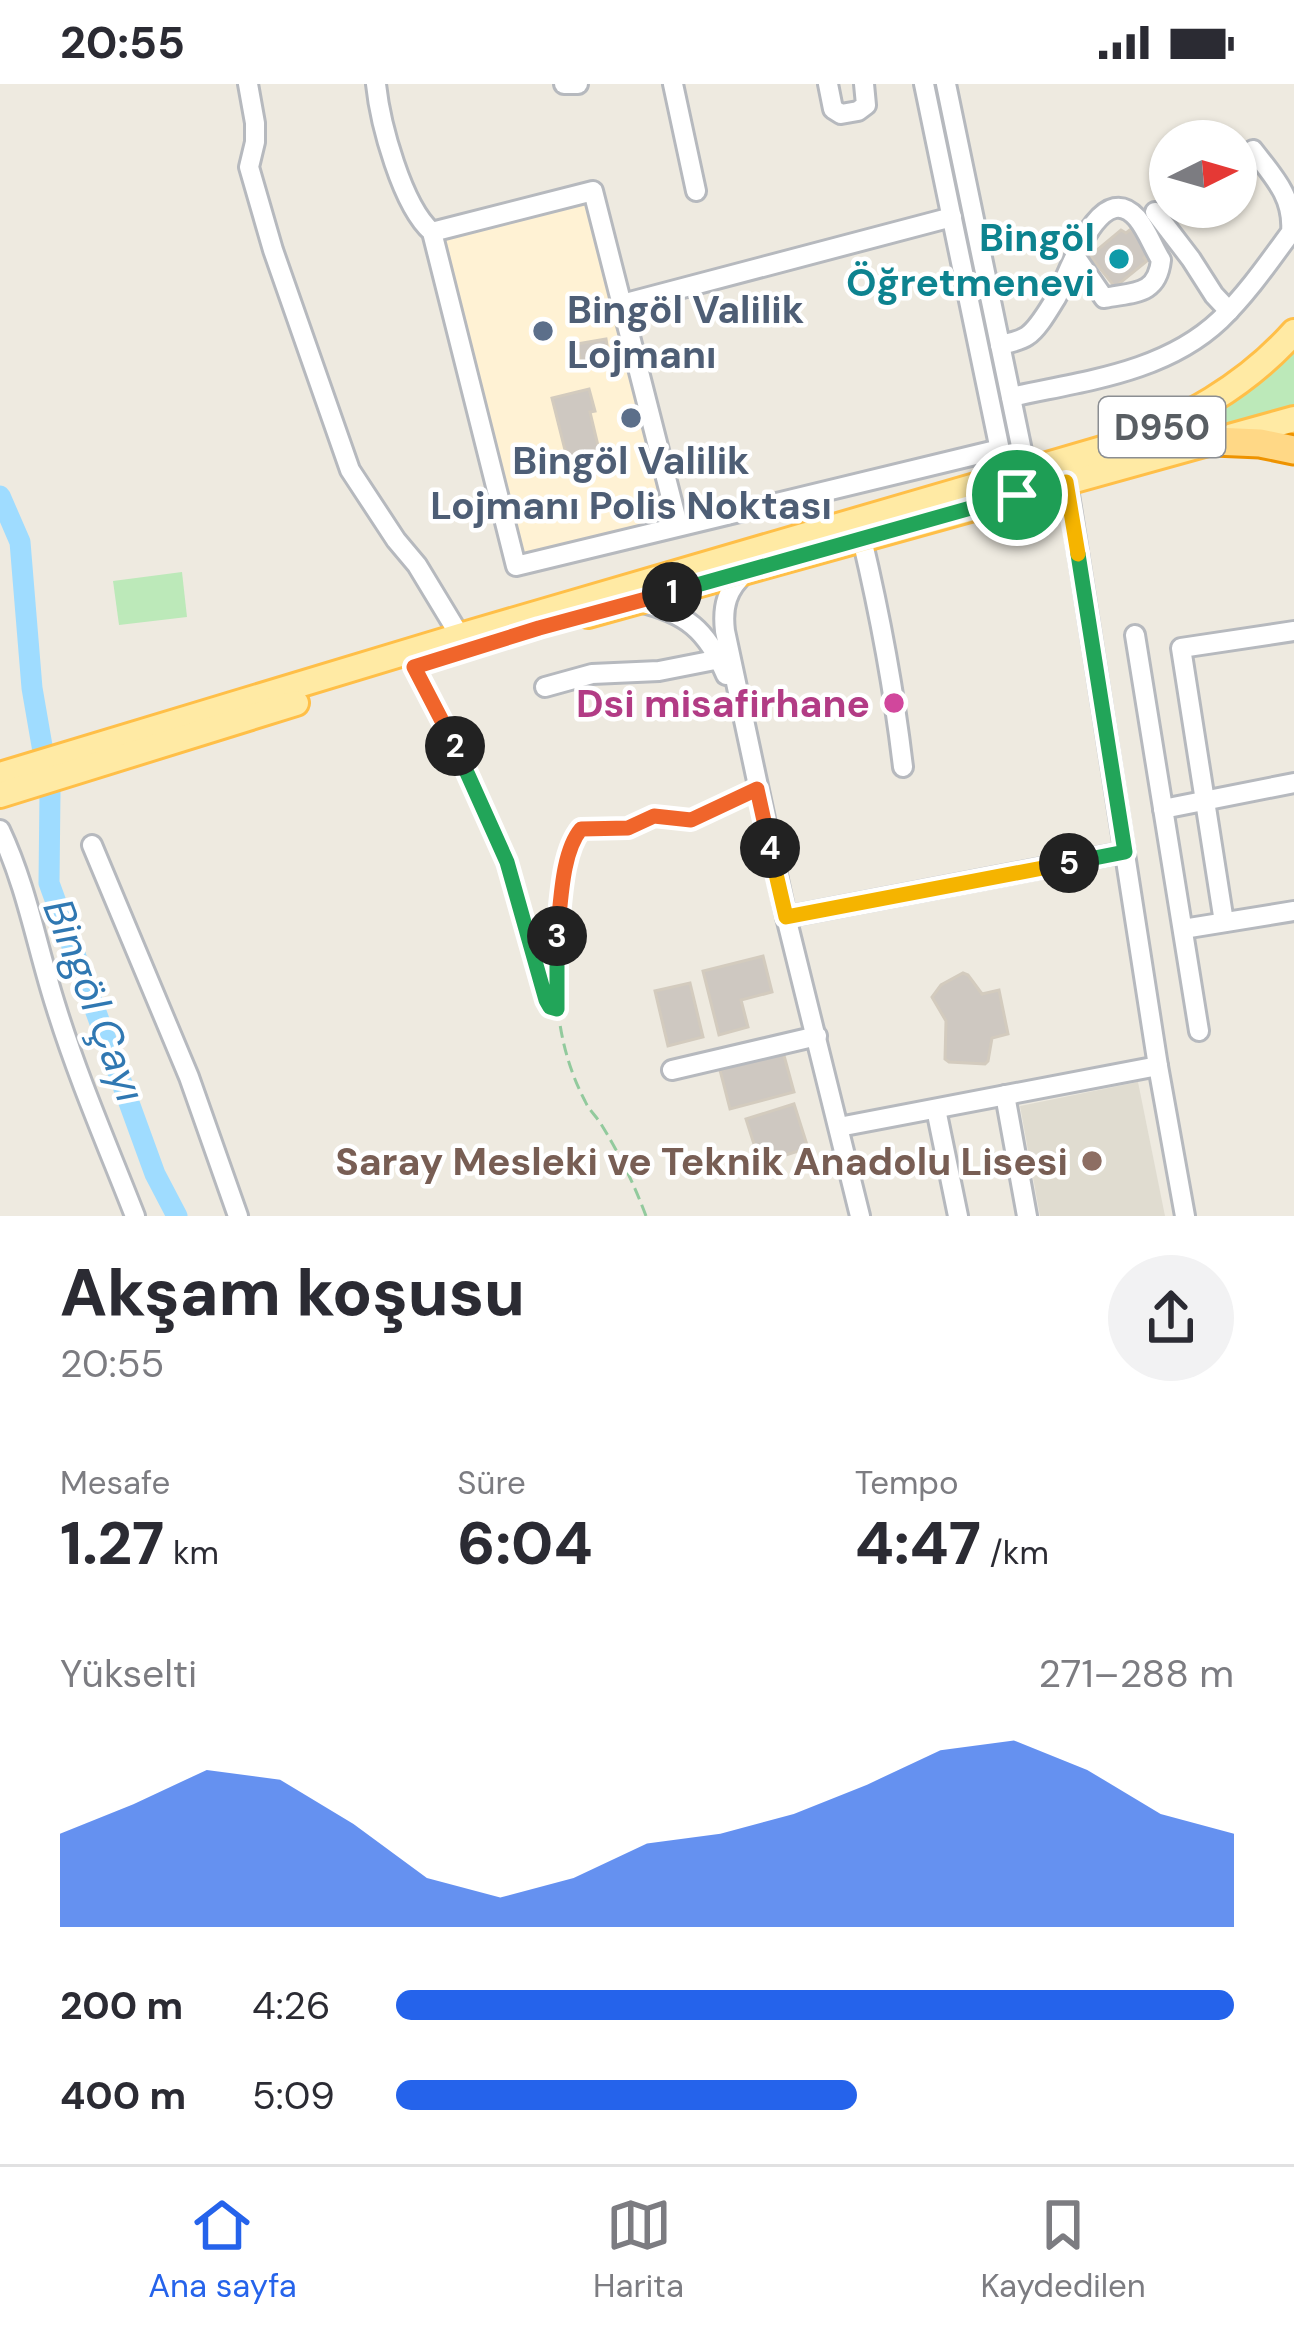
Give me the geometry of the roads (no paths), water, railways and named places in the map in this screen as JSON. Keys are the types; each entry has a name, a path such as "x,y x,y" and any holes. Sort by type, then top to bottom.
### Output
{"highway":[{"name":"D950","path":"1214,441 1294,450"}],"main road":[{"name":"D950","path":"0,795 86,758 460,637 1116,445 1167,425 1228,391 1289,345"},
{"path":"1214,441 1294,419"},
{"name":"D950","path":"0,775 86,758 1214,441"}],"street":[{"path":"248,84 255,142 249,167 350,470 460,637"},
{"path":"376,84 380,119 407,193 419,221 432,232 516,566 1000,448"},
{"path":"564,84 578,84"},
{"path":"673,84 696,191"},
{"path":"828,84 833,109 841,114 866,105 864,84"},
{"path":"924,84 1000,448 1016,472"},
{"path":"946,84 1010,397 1016,472"},
{"path":"1010,397 1130,370 1193,341 1229,311 1293,224 1288,195 1257,155"},
{"path":"432,232 593,191 678,525"},
{"path":"1000,345 1029,335 1058,296 1085,232 1107,212 1131,213 1161,266 1146,290 1104,298 1075,256"},
{"path":"622,304 952,217"},
{"path":"1167,228 1229,311"},
{"path":"1066,482 1185,1216"},
{"path":"862,539 888,658 903,767"},
{"path":"747,572 730,589 723,616 786,917 860,1216"},
{"path":"639,602 673,611 697,627 719,659 745,735"},
{"path":"1224,922 1181,648 1294,631"},
{"path":"1135,635 1199,1031"},
{"path":"545,688 592,674 659,671 719,659"},
{"path":"1163,808 1294,783"},
{"path":"0,830 25,892 70,1050 135,1216"},
{"path":"92,845 188,1077 238,1216"},
{"path":"786,917 1125,852"},
{"path":"1183,929 1294,911"},
{"path":"672,1070 817,1036"},
{"path":"839,1127 1158,1066"},
{"path":"1004,1095 1027,1216"},
{"path":"936,1108 958,1216"}],"waterway":[{"name":"Bingöl Çayı","path":"0,496 20,542 32,688 50,792 49,883 155,1174 177,1216"}],"place":[{"name":"Bingöl Öğretmenevi","path":"1119,259"},
{"name":"Bingöl Valilik Lojmanı","path":"543,331"},
{"name":"Bingöl Valilik Lojmanı Polis Noktası","path":"631,418"},
{"name":"Dsi misafirhane","path":"894,703"},
{"name":"Saray Mesleki ve Teknik Anadolu Lisesi","path":"1092,1161"}]}
